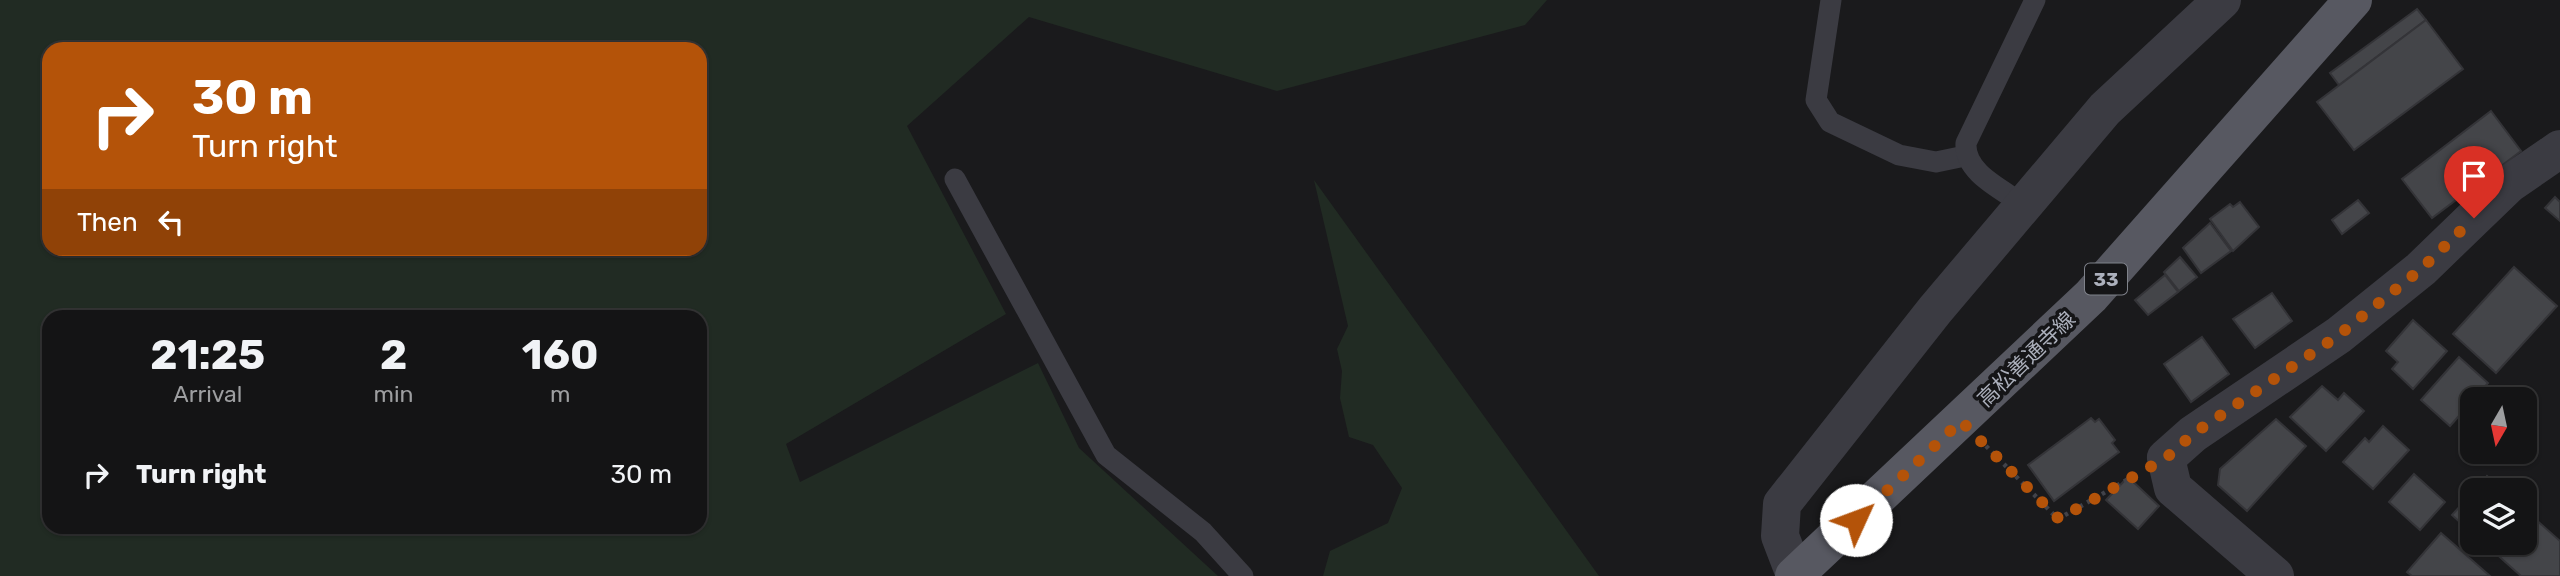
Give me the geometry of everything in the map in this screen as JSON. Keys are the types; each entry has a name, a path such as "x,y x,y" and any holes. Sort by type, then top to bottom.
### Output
{"main road":[{"name":"高松善通寺線","path":"1795,576 2091,296 2353,0"}],"street":[{"path":"1795,576 1780,536 1782,504 1935,310 2105,109 2222,0"},
{"path":"2275,576 2173,488 2166,458 2193,434 2339,335 2421,269 2509,184 2560,149"}],"lane":[{"path":"1831,0 1816,100 1830,122 1899,155 1936,162 1965,156"},
{"path":"2024,205 1975,169 1965,156 1966,143 1977,114 2018,40 2035,0"},
{"path":"955,179 1106,455 1203,532 1243,576"}],"path":[{"path":"1961,421 2059,519 2166,458"}],"shaded area":[{"path":"0,0 1547,0 1525,25 1277,91 1029,17 907,126 1006,314 786,444 800,482 1038,363 1079,448 1218,576 0,576"},
{"path":"1314,180 1599,576 1323,576 1330,551 1388,523 1402,488 1373,445 1349,437 1340,398 1342,371 1337,349 1348,326"}],"building":[{"path":"2417,9 2426,20 2339,85 2330,73"},
{"path":"2426,20 2463,69 2354,150 2317,102"},
{"path":"2491,111 2521,151 2432,218 2402,179"},
{"path":"2555,197 2560,202 2560,221 2545,208"},
{"path":"2358,200 2369,213 2342,234 2332,220"},
{"path":"2240,202 2259,227 2233,251 2210,219 2230,204 2233,207"},
{"path":"2210,223 2231,251 2201,273 2183,248"},
{"path":"2180,257 2197,277 2179,291 2164,272"},
{"path":"2514,267 2557,306 2496,373 2453,334"},
{"path":"2165,275 2178,292 2148,315 2135,300"},
{"path":"2272,293 2292,321 2255,348 2233,319"},
{"path":"2413,320 2447,351 2413,389 2392,369 2398,362 2386,351"},
{"path":"2202,337 2229,374 2191,402 2164,364"},
{"path":"2459,357 2488,383 2484,387 2460,387 2460,415 2450,426 2421,400"},
{"path":"2322,386 2338,400 2344,393 2364,411 2326,451 2290,417"},
{"path":"2091,418 2095,422 2099,419 2115,440 2112,443 2119,452 2054,501 2028,465"},
{"path":"2276,419 2306,446 2247,511 2218,485 2220,469"},
{"path":"2383,426 2409,450 2373,489 2343,462 2365,438 2369,442"},
{"path":"2414,474 2445,502 2420,530 2389,502"},
{"path":"2128,477 2159,506 2138,529 2106,500"},
{"path":"2460,506 2460,522 2452,515"},
{"path":"2537,521 2560,541 2560,576 2521,576 2498,555 2537,555"},
{"path":"2441,533 2460,550 2460,555 2466,555 2490,576 2412,576 2407,572"}],"route":[{"path":"1856,520 1961,421 2059,519 2166,458 2193,434 2339,335 2421,269 2474,218"}]}
